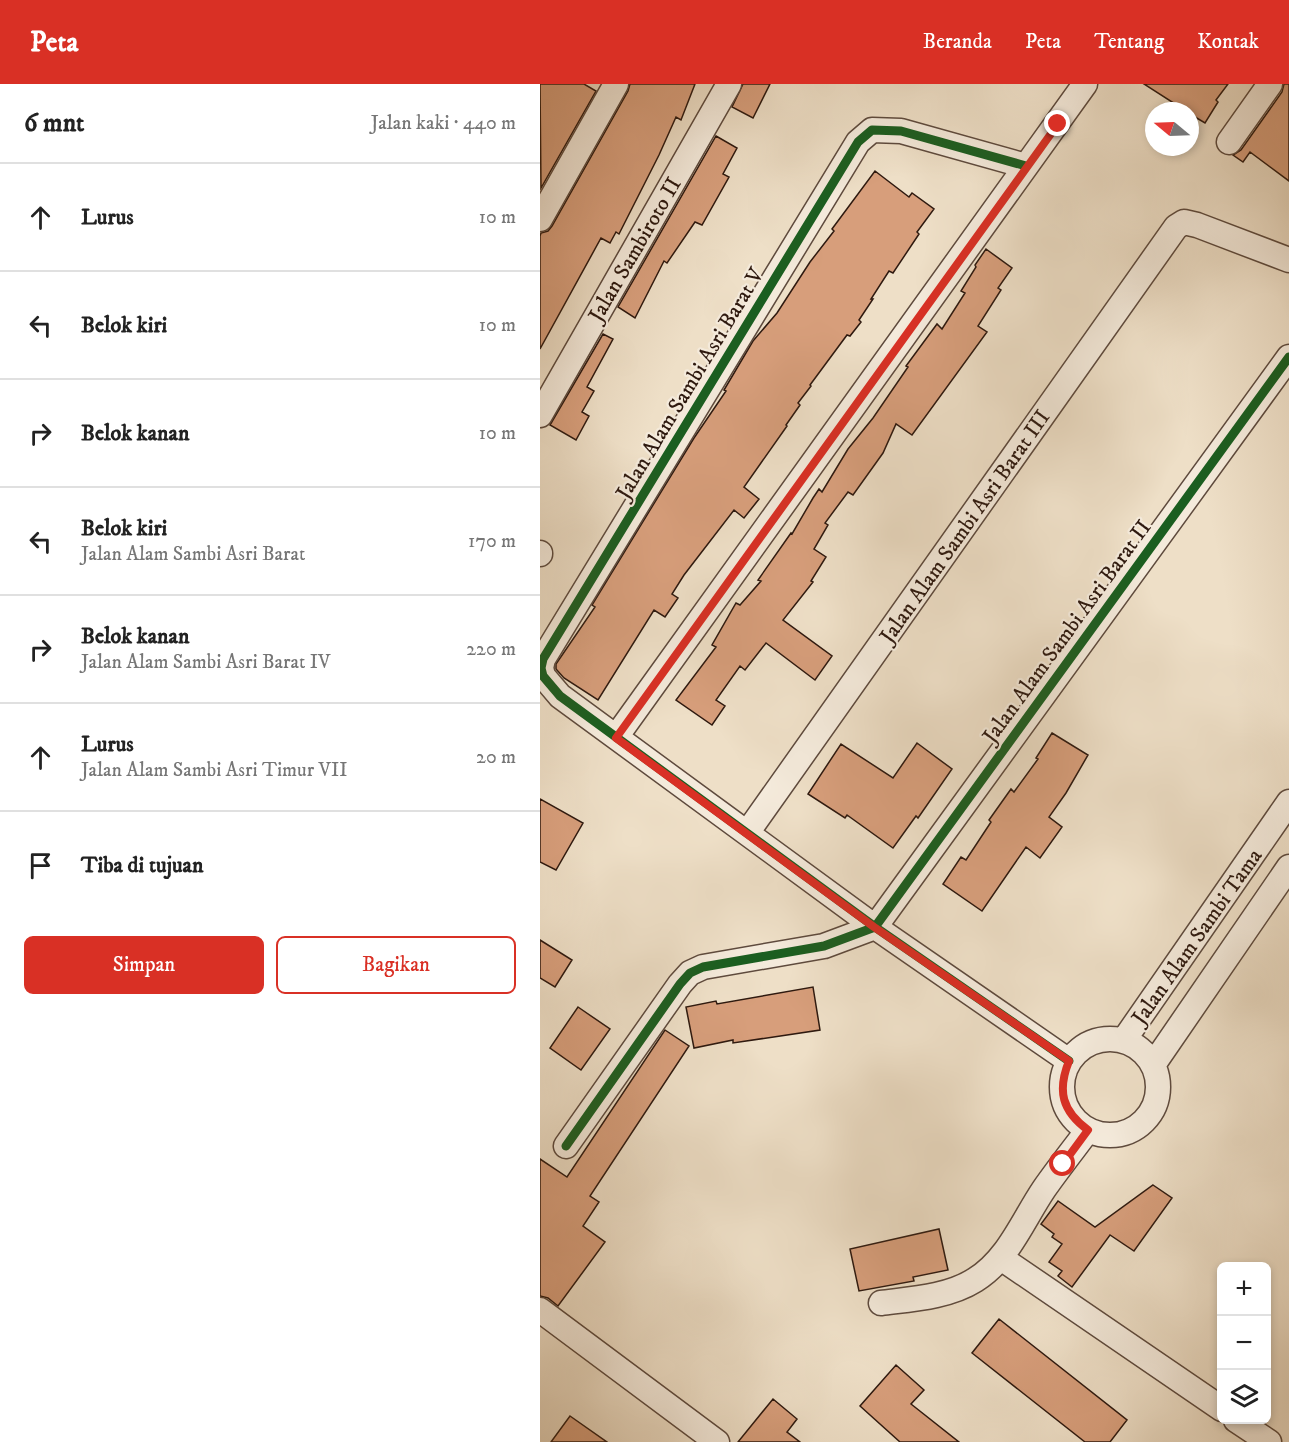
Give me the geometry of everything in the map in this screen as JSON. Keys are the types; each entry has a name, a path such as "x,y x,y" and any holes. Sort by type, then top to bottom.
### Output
{"street":[{"path":"540,219 616,84"},
{"name":"Jalan Sambiroto II","path":"544,423 729,84"},
{"path":"1069,1061 874,927 616,738 1085,84"},
{"path":"1229,142 1270,84"},
{"name":"Jalan Alam Sambi Asri Barat V","path":"616,738 560,696 543,676 541,668 543,659 858,142 872,130 901,131 1030,161"},
{"name":"Jalan Alam Sambi Asri Barat III","path":"747,833 1176,227 1184,222 1197,225 1289,260"},
{"name":"Jalan Alam Sambi Asri Barat II","path":"874,927 1289,357"},
{"name":"Jalan Alam Sambi Tama","path":"1124,1041 1289,802"},
{"name":"Jalan Alam Sambi Tama","path":"1153,1065 1289,867"},
{"path":"566,1146 690,973 703,967 824,946 874,927"},
{"path":"1103,1039 1124,1041 1136,1046 1146,1054 1157,1078 1158,1092 1146,1119 1133,1129 1118,1134 1103,1134 1088,1130 1075,1120 1066,1107 1062,1092 1063,1076 1069,1061 1084,1046 1103,1039"},
{"path":"881,1303 926,1297 975,1280 1000,1258 1044,1190 1088,1130"},
{"path":"1000,1258 1217,1406"},
{"path":"540,1310 717,1442"},
{"path":"1243,1424 1269,1442"}],"building":[{"path":"540,84 584,84 596,91 541,188"},
{"path":"630,84 695,84 681,120 676,117 619,234 616,232 610,243 601,238 540,349 541,233 548,231 552,226"},
{"path":"743,84 770,84 753,118 732,107"},
{"path":"1144,84 1228,84 1216,100 1218,102 1205,123 1199,119 1199,102 1172,102"},
{"path":"1284,84 1289,84 1289,181 1250,152 1243,162 1233,155 1241,150 1282,92"},
{"path":"716,136 737,148 723,174 729,177 702,225 695,222 667,263 664,261 635,318 618,307"},
{"path":"875,171 909,197 912,193 934,209 917,232 919,234 893,273 889,271 859,320 861,322 850,336 847,335 810,385 787,426 744,487 759,499 744,518 734,510 684,575 672,594 678,598 665,617 654,610 598,700 564,678 556,669 556,664 595,607 592,605 694,438 726,391 724,390 753,341 777,313 810,262 834,231 832,229"},
{"path":"986,249 1012,268 998,288 1001,290 978,326 987,332 912,435 896,424 883,453 853,495 848,492 825,523 828,525 814,549 826,557 811,581 813,582 783,620 832,656 815,680 766,643 745,670 740,666 716,700 725,706 712,725 676,700 716,647 712,645 736,603 740,605 761,581 758,580 792,534 819,489 822,492 848,449 873,418 908,367 906,366 937,324 942,329 965,293 961,291"},
{"path":"603,334 613,339 587,387 594,391 582,412 589,416 576,440 550,425"},
{"path":"1052,733 1088,755 1049,817 1062,827 1040,858 1026,847 982,911 943,884 961,857 966,860 991,822 989,820 1011,789 1014,792 1038,759 1036,758"},
{"path":"917,743 952,769 918,818 916,816 893,848 847,815 845,818 808,794 841,744 893,778"},
{"path":"540,799 583,823 556,870 540,862"},
{"path":"540,940 572,960 555,987 540,978"},
{"path":"813,987 820,1030 733,1043 733,1040 694,1048 686,1007 716,1001 717,1004"},
{"path":"578,1007 610,1029 581,1070 550,1048"},
{"path":"665,1030 689,1046 590,1196 599,1202 583,1226 605,1242 558,1306 548,1298 540,1296 540,1159 567,1177"},
{"path":"1153,1185 1172,1198 1134,1251 1110,1235 1072,1287 1058,1276 1062,1271 1049,1262 1062,1244 1052,1237 1054,1234 1041,1224 1058,1201 1095,1227"},
{"path":"939,1229 948,1270 913,1277 914,1281 859,1291 850,1249"},
{"path":"999,1319 1127,1420 1110,1442 1085,1442 972,1353"},
{"path":"896,1365 924,1390 911,1404 959,1442 900,1442 860,1406"},
{"path":"773,1399 797,1419 787,1432 800,1442 738,1442"},
{"path":"570,1416 607,1442 551,1442"}],"cycle path":[{"path":"1026,166 901,131 872,130 858,142 543,659 541,668 543,676 560,696 875,927 1069,1061"},
{"path":"566,1146 690,973 703,967 824,946 875,927 1289,357"}],"route":[{"path":"1058,124 616,738 874,927 1069,1061 1063,1076 1062,1092 1066,1107 1075,1120 1088,1130 1063,1164"}]}
